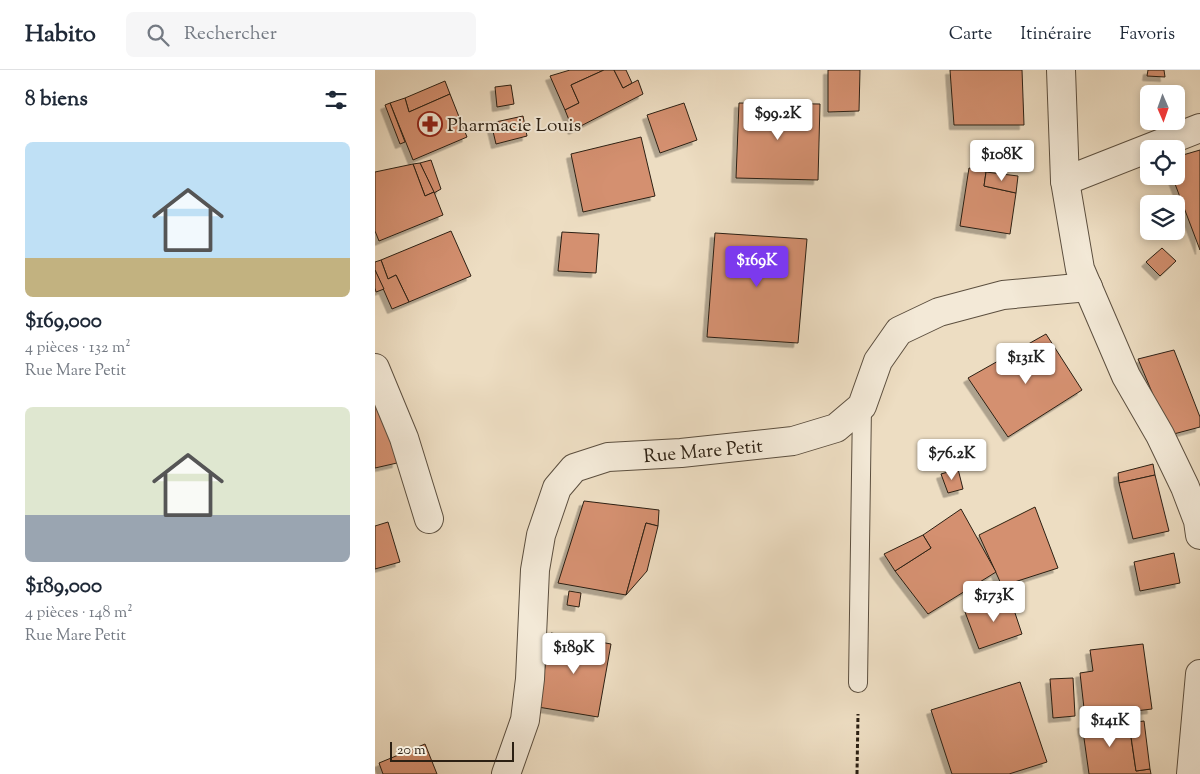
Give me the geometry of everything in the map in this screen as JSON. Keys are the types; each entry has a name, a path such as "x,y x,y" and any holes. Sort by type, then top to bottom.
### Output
{"street":[{"path":"1061,70 1065,181 1080,269 1126,376 1160,435 1185,487 1198,522 1200,535"},
{"path":"1065,181 1200,128"},
{"path":"862,406 878,361 899,331 939,312 1003,295 1088,287"},
{"path":"375,368 404,438 429,519"},
{"name":"Rue Mare Petit","path":"506,774 525,720 531,679 535,570 541,535 557,488 574,468 609,457 681,453 793,441 836,428 862,406"},
{"path":"1191,774 1200,674"}],"lane":[{"path":"858,683 862,406"}],"path":[{"path":"857,774 858,683"}],"building":[{"path":"570,70 604,70 571,85 579,103 565,110 550,76"},
{"path":"604,70 614,70 623,88 638,80 643,94 573,130 565,110 579,103 571,85"},
{"path":"614,70 626,70 632,83 623,88"},
{"path":"828,70 860,70 859,111 828,112"},
{"path":"950,70 1022,70 1024,125 954,125"},
{"path":"1148,70 1164,70 1165,77 1147,76"},
{"path":"445,81 450,94 409,112 405,98"},
{"path":"511,85 514,104 497,107 495,87"},
{"name":"Pharmacie Louis","path":"450,94 467,137 413,160 390,103 405,98 409,112"},
{"path":"390,103 405,142 400,144 385,105"},
{"path":"684,103 697,140 660,153 647,115"},
{"path":"739,103 820,104 818,180 736,178"},
{"path":"523,116 527,136 496,144 491,123"},
{"path":"641,137 655,196 583,212 571,154"},
{"path":"1200,150 1200,250 1185,210 1185,195 1179,195 1175,185 1185,185 1185,154"},
{"path":"431,160 441,189 434,193 420,163"},
{"path":"420,163 434,192 425,196 413,164"},
{"path":"413,164 425,196 434,192 443,215 379,241 375,231 375,172"},
{"path":"969,168 986,172 984,186 1016,193 1010,234 960,226"},
{"path":"986,172 1018,176 1016,193 984,186"},
{"path":"451,231 471,276 409,302 396,275 388,279 381,260"},
{"path":"562,232 599,234 596,273 558,271"},
{"path":"715,233 807,239 798,343 707,337"},
{"path":"1162,248 1176,261 1160,276 1146,262"},
{"path":"381,260 388,279 396,275 409,302 392,309 375,270 375,262"},
{"path":"375,270 384,289 376,292 375,288"},
{"path":"1046,334 1082,390 1008,437 968,378"},
{"path":"1174,350 1200,417 1200,427 1170,435 1138,359"},
{"path":"385,404 397,463 375,468 375,406"},
{"path":"1153,464 1155,475 1119,483 1118,473"},
{"path":"958,469 963,489 948,493 941,474"},
{"path":"1155,475 1169,531 1133,539 1119,483"},
{"path":"584,501 659,510 658,526 646,523 626,595 558,583"},
{"path":"1035,507 1058,568 1002,586 979,535"},
{"path":"961,509 996,572 928,614 895,571 931,548 923,535"},
{"path":"388,522 400,562 375,569 375,526"},
{"path":"646,523 658,526 647,571 626,595"},
{"path":"923,535 931,548 895,571 884,554"},
{"path":"1174,553 1180,583 1140,591 1134,562"},
{"path":"569,591 581,593 579,607 567,605"},
{"path":"1010,598 1022,634 979,649 965,612"},
{"path":"551,633 611,644 598,717 538,707"},
{"path":"1143,644 1152,709 1085,717 1080,673 1093,671 1090,650"},
{"path":"1073,678 1075,716 1053,718 1050,679"},
{"path":"1020,682 1047,762 1009,774 952,774 931,710"},
{"path":"1128,717 1136,771 1150,769 1151,774 1089,774 1082,724"},
{"path":"1144,721 1150,769 1136,771 1129,723"},
{"path":"425,744 437,774 383,774 379,763"}],"place":[{"name":"Pharmacie Louis","path":"430,124"}]}
